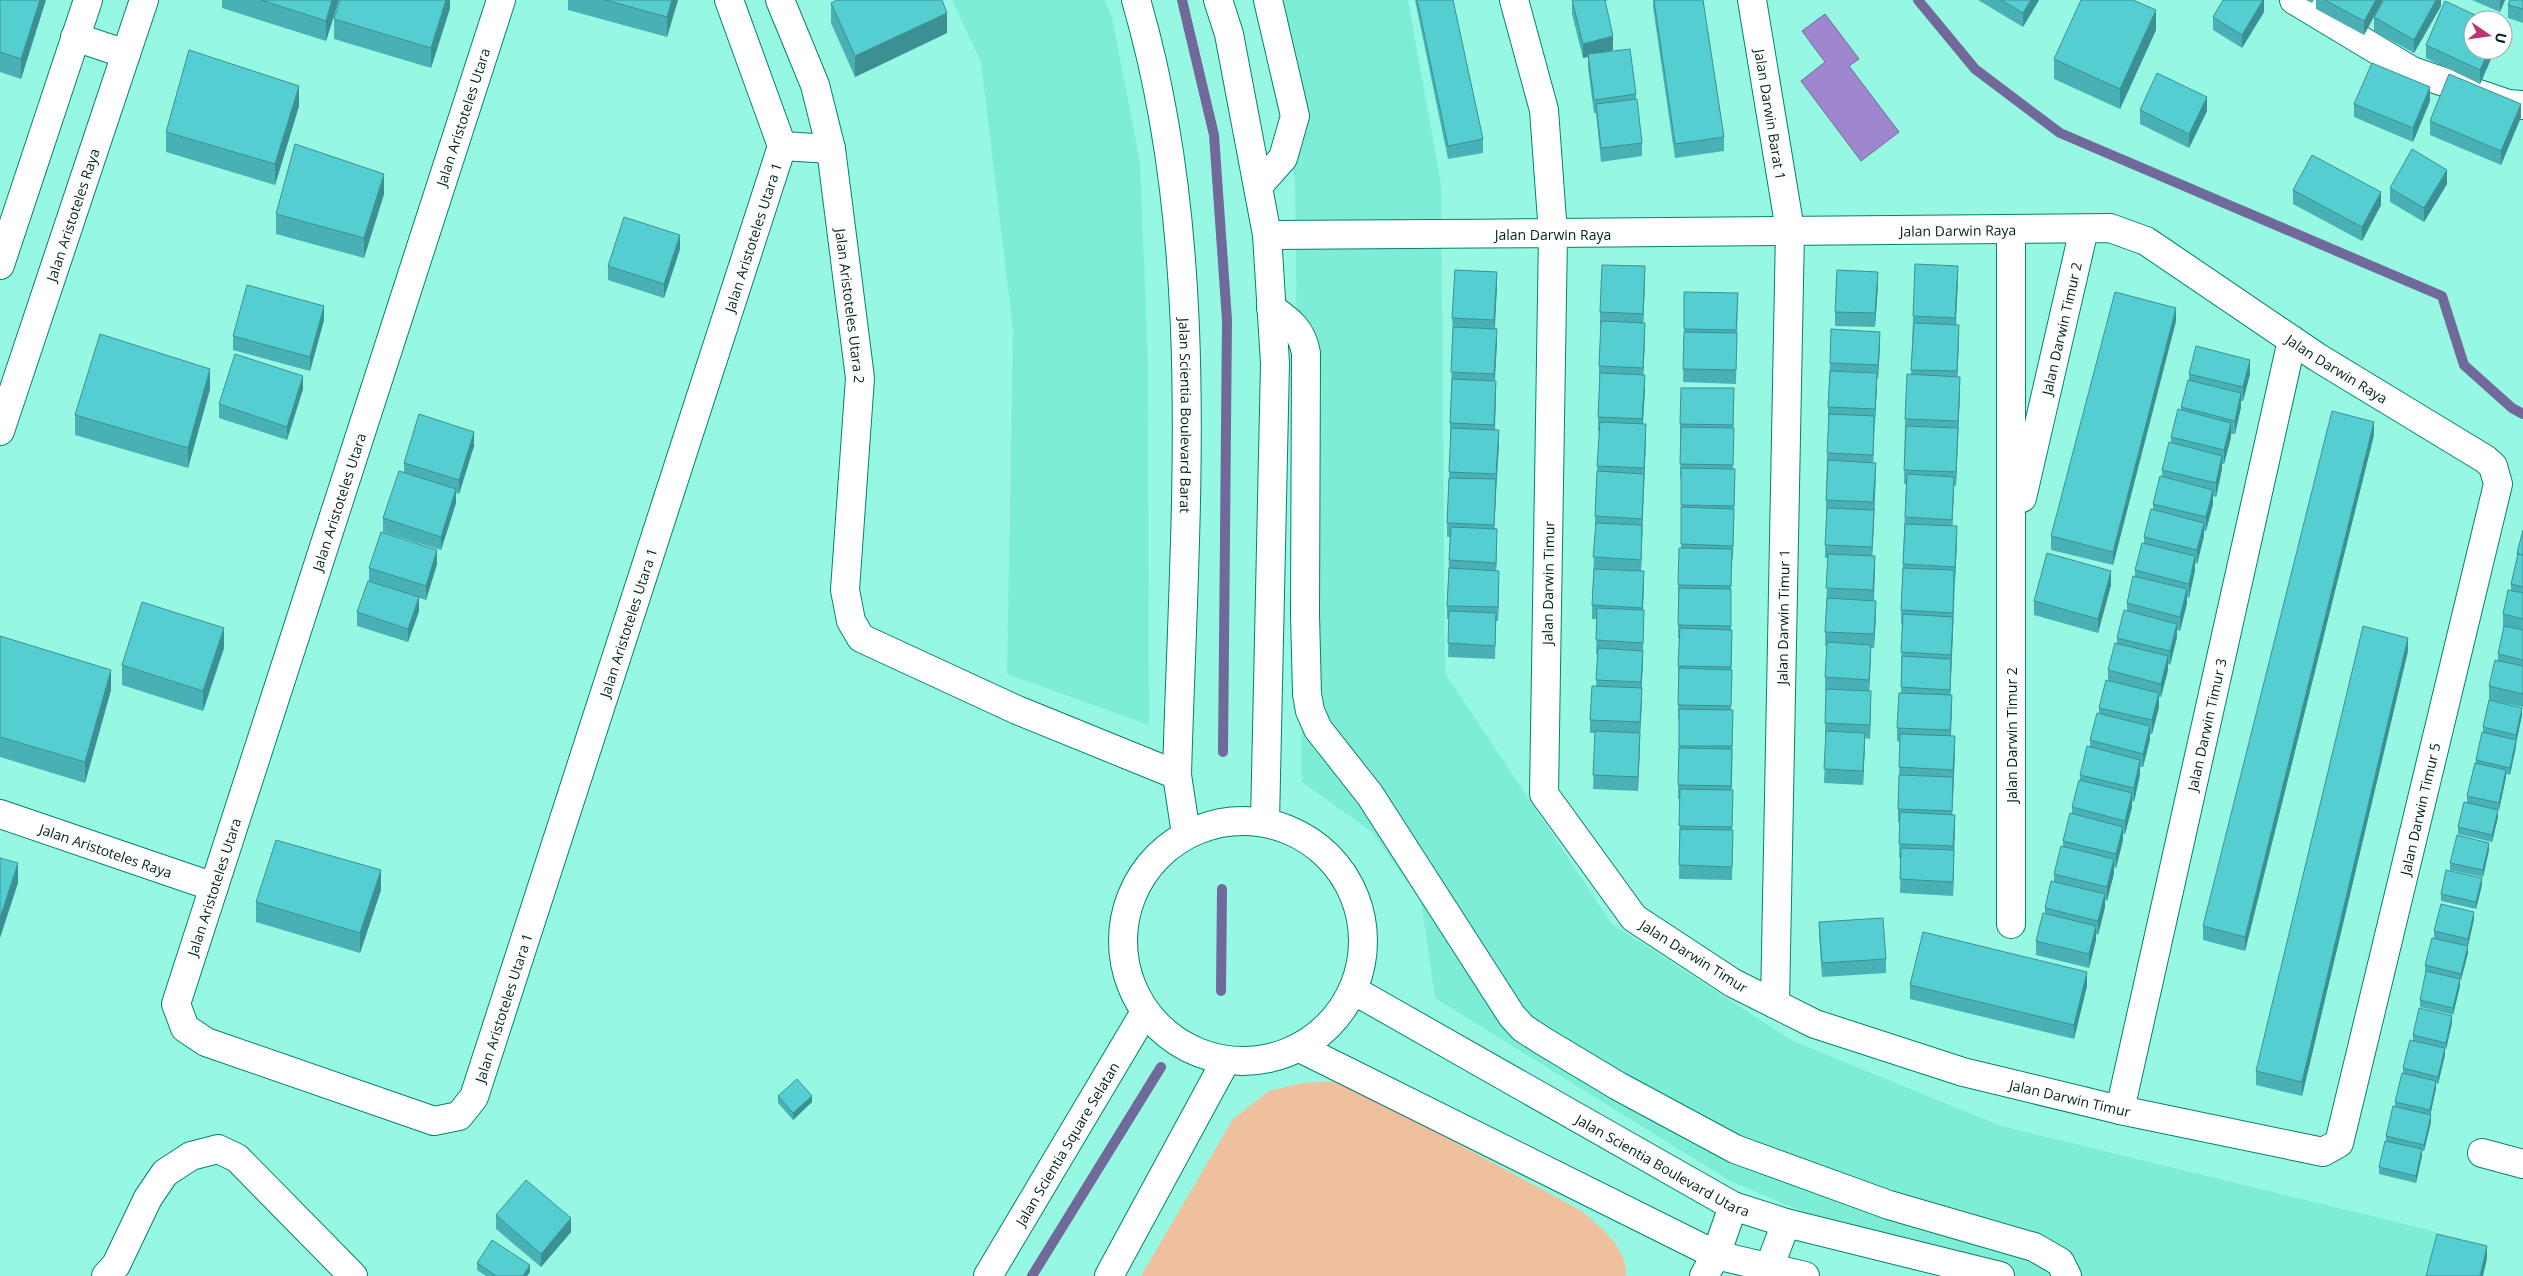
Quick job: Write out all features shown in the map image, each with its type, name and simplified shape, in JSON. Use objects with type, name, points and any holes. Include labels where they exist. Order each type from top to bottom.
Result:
[{"type":"street","points":[[0,265],[88,0]]},
{"type":"street","name":"Jalan Aristoteles Raya","points":[[0,431],[144,0]]},
{"type":"street","name":"Jalan Aristoteles Utara","points":[[176,1004],[501,0]]},
{"type":"street","points":[[729,0],[782,146],[831,149]]},
{"type":"street","name":"Jalan Aristoteles Utara 2","points":[[780,0],[815,85],[831,149],[860,378],[846,590],[851,621],[861,638],[887,652],[1017,710],[1177,775]]},
{"type":"street","name":"Jalan Scientia Boulevard Barat","points":[[1136,0],[1146,37],[1173,178],[1188,379],[1177,775],[1186,834]]},
{"type":"street","points":[[1218,0],[1229,34],[1267,234],[1275,363],[1266,822]]},
{"type":"street","points":[[1259,185],[1283,158],[1295,116],[1268,0]]},
{"type":"street","name":"Jalan Darwin Timur","points":[[1514,0],[1544,110],[1553,234],[1544,794],[1565,826],[1634,918],[1733,983],[1815,1024],[1962,1072],[2120,1110],[2323,1152]]},
{"type":"street","name":"Jalan Darwin Barat 1","points":[[1752,0],[1790,230]]},
{"type":"street","points":[[2294,0],[2412,71],[2508,104],[2523,105]]},
{"type":"street","points":[[75,37],[126,54]]},
{"type":"street","name":"Jalan Aristoteles Utara 1","points":[[176,1004],[185,1028],[206,1042],[434,1121],[459,1116],[474,1098],[782,146]]},
{"type":"street","name":"Jalan Darwin Raya","points":[[1267,234],[1553,234],[2110,228],[2146,241],[2292,340],[2485,459]]},
{"type":"street","name":"Jalan Darwin Timur 2","points":[[2011,229],[2011,924]]},
{"type":"street","name":"Jalan Darwin Timur 2","points":[[2011,545],[2084,229]]},
{"type":"street","name":"Jalan Darwin Timur 1","points":[[1775,1004],[1790,230]]},
{"type":"street","points":[[1271,308],[1290,321],[1300,332],[1306,353],[1305,632],[1307,694],[1310,711],[1322,735],[1370,795],[1512,1016],[1523,1028],[1568,1056],[1735,1149],[1888,1205],[2034,1247],[2060,1262],[2067,1276]]},
{"type":"street","name":"Jalan Darwin Timur 3","points":[[2120,1110],[2292,340]]},
{"type":"street","name":"Jalan Darwin Timur 5","points":[[2323,1152],[2334,1147],[2343,1136],[2496,494],[2498,484],[2496,475],[2493,466],[2485,459]]},
{"type":"street","name":"Jalan Aristoteles Raya","points":[[0,814],[214,887]]},
{"type":"street","points":[[1225,821],[1266,822],[1299,834],[1328,855],[1350,885],[1361,919],[1362,955],[1353,990],[1332,1023],[1300,1048],[1264,1061],[1225,1062],[1194,1053],[1166,1036],[1145,1012],[1126,976],[1122,934],[1131,894],[1154,859],[1186,834],[1225,821]]},
{"type":"street","name":"Jalan Scientia Boulevard Utara","points":[[1353,990],[1733,1206],[1786,1223],[2000,1276]]},
{"type":"street","name":"Jalan Scientia Square Selatan","points":[[988,1276],[1145,1012]]},
{"type":"street","points":[[1300,1048],[1710,1266],[1806,1276]]},
{"type":"street","points":[[1109,1276],[1225,1062]]},
{"type":"street","points":[[106,1276],[116,1265],[148,1198],[165,1173],[191,1156],[218,1149],[236,1158],[352,1276]]},
{"type":"street","points":[[2482,1153],[2523,1164]]},
{"type":"street","points":[[1710,1266],[1733,1206]]},
{"type":"street","points":[[1769,1272],[1786,1223]]},
{"type":"shaded area","points":[[952,0],[1105,0],[1112,18],[1140,162],[1148,366],[1149,725],[1007,674],[1013,330],[981,62]]},
{"type":"shaded area","points":[[1253,0],[1408,0],[1441,184],[1445,673],[1612,924],[1793,1041],[2001,1126],[2437,1232],[2428,1276],[1996,1276],[1903,1254],[1730,1181],[1435,998],[1421,901],[1372,832],[1302,782],[1295,181]]},
{"type":"shaded area","points":[[1825,14],[1859,59],[1849,66],[1899,132],[1861,161],[1801,81],[1825,62],[1802,31]]},
{"type":"shaded area","points":[[1342,1081],[1582,1211],[1618,1247],[1625,1266],[1626,1276],[1141,1276],[1233,1119],[1269,1091],[1302,1083]]},
{"type":"building","points":[[0,0],[40,0],[21,59],[0,52]]},
{"type":"building","points":[[261,0],[332,0],[326,21]]},
{"type":"building","points":[[340,0],[446,0],[431,48],[334,19]]},
{"type":"building","points":[[605,0],[672,0],[667,17]]},
{"type":"building","points":[[837,0],[942,0],[947,13],[855,56],[831,3]]},
{"type":"building","points":[[1417,0],[1453,0],[1483,139],[1448,146]]},
{"type":"building","points":[[1572,0],[1605,0],[1613,36],[1583,44]]},
{"type":"building","points":[[1654,0],[1703,0],[1724,137],[1675,144]]},
{"type":"building","points":[[2001,0],[2031,0],[2023,13]]},
{"type":"building","points":[[2081,0],[2133,0],[2156,10],[2120,89],[2054,59]]},
{"type":"building","points":[[2223,0],[2263,0],[2242,35],[2213,17]]},
{"type":"building","points":[[2325,0],[2376,0],[2364,21]]},
{"type":"building","points":[[2384,0],[2436,0],[2414,40],[2374,17]]},
{"type":"building","points":[[2510,0],[2523,0],[2523,9],[2508,5]]},
{"type":"building","points":[[2445,1],[2464,10],[2463,60],[2484,60],[2480,70],[2426,45]]},
{"type":"building","points":[[1630,49],[1636,94],[1594,100],[1588,54]]},
{"type":"building","points":[[189,50],[299,86],[275,164],[166,132]]},
{"type":"building","points":[[2372,63],[2430,87],[2413,128],[2354,104]]},
{"type":"building","points":[[2157,73],[2207,97],[2189,134],[2140,110]]},
{"type":"building","points":[[2449,74],[2521,104],[2501,151],[2430,121]]},
{"type":"building","points":[[1637,99],[1642,143],[1601,148],[1596,104]]},
{"type":"building","points":[[295,144],[384,174],[364,238],[276,214]]},
{"type":"building","points":[[2412,149],[2447,170],[2424,208],[2390,188]]},
{"type":"building","points":[[2312,155],[2381,192],[2362,227],[2293,190]]},
{"type":"building","points":[[624,217],[680,235],[664,284],[608,266]]},
{"type":"building","points":[[1915,264],[1958,266],[1955,318],[1913,316]]},
{"type":"building","points":[[1602,265],[1645,266],[1643,314],[1600,312]]},
{"type":"building","points":[[1455,270],[1497,272],[1494,320],[1452,318]]},
{"type":"building","points":[[1837,270],[1878,272],[1875,313],[1835,312]]},
{"type":"building","points":[[247,285],[324,306],[310,357],[233,336]]},
{"type":"building","points":[[1684,292],[1738,293],[1736,330],[1684,329]]},
{"type":"building","points":[[2115,292],[2176,308],[2113,552],[2051,536]]},
{"type":"building","points":[[1601,321],[1645,323],[1643,368],[1599,366]]},
{"type":"building","points":[[1914,323],[1959,325],[1957,371],[1911,370]]},
{"type":"building","points":[[1453,327],[1497,329],[1494,374],[1451,372]]},
{"type":"building","points":[[1831,329],[1880,332],[1878,365],[1830,363]]},
{"type":"building","points":[[1684,332],[1737,333],[1736,370],[1683,369]]},
{"type":"building","points":[[100,334],[210,369],[188,448],[75,415]]},
{"type":"building","points":[[2196,346],[2250,360],[2243,387],[2189,374]]},
{"type":"building","points":[[235,354],[303,376],[287,427],[219,404]]},
{"type":"building","points":[[1830,371],[1877,373],[1875,409],[1828,407]]},
{"type":"building","points":[[1600,373],[1645,375],[1642,419],[1598,417]]},
{"type":"building","points":[[1907,374],[1960,377],[1958,421],[1905,419]]},
{"type":"building","points":[[1452,379],[1496,381],[1494,425],[1450,423]]},
{"type":"building","points":[[2188,380],[2241,393],[2235,421],[2181,407]]},
{"type":"building","points":[[1681,388],[1734,388],[1733,425],[1680,424]]},
{"type":"building","points":[[2178,409],[2231,423],[2224,450],[2171,437]]},
{"type":"building","points":[[2332,411],[2374,422],[2245,937],[2203,926]]},
{"type":"building","points":[[419,414],[474,432],[459,480],[404,463]]},
{"type":"building","points":[[1829,414],[1874,416],[1873,455],[1827,453]]},
{"type":"building","points":[[1600,422],[1646,424],[1644,468],[1597,466]]},
{"type":"building","points":[[1906,426],[1958,428],[1956,472],[1904,470]]},
{"type":"building","points":[[1681,427],[1734,428],[1733,465],[1680,464]]},
{"type":"building","points":[[1451,428],[1499,430],[1496,474],[1449,472]]},
{"type":"building","points":[[2169,442],[2222,456],[2216,483],[2162,470]]},
{"type":"building","points":[[1828,460],[1876,463],[1873,502],[1826,500]]},
{"type":"building","points":[[1681,468],[1735,469],[1734,506],[1681,505]]},
{"type":"building","points":[[399,471],[456,489],[441,537],[383,518]]},
{"type":"building","points":[[1597,471],[1644,474],[1642,519],[1595,516]]},
{"type":"building","points":[[1907,474],[1954,477],[1952,520],[1905,517]]},
{"type":"building","points":[[2160,476],[2213,490],[2206,517],[2153,504]]},
{"type":"building","points":[[1449,478],[1496,479],[1494,525],[1447,523]]},
{"type":"building","points":[[1681,507],[1734,509],[1733,546],[1681,544]]},
{"type":"building","points":[[1827,508],[1874,510],[1872,547],[1825,545]]},
{"type":"building","points":[[2151,509],[2204,523],[2197,550],[2144,537]]},
{"type":"building","points":[[1596,523],[1642,525],[1641,560],[1593,557]]},
{"type":"building","points":[[1905,524],[1957,526],[1955,567],[1903,564]]},
{"type":"building","points":[[1451,527],[1497,529],[1496,563],[1449,560]]},
{"type":"building","points":[[2523,530],[2523,555],[2517,553]]},
{"type":"building","points":[[381,532],[437,550],[426,586],[369,568]]},
{"type":"building","points":[[2142,543],[2195,556],[2189,584],[2135,570]]},
{"type":"building","points":[[1679,548],[1732,549],[1731,586],[1678,585]]},
{"type":"building","points":[[2047,553],[2111,571],[2098,619],[2034,601]]},
{"type":"building","points":[[1828,554],[1875,556],[1873,590],[1826,588]]},
{"type":"building","points":[[2518,554],[2523,555],[2523,587],[2511,584]]},
{"type":"building","points":[[1449,568],[1499,571],[1498,607],[1447,606]]},
{"type":"building","points":[[1903,568],[1954,570],[1953,613],[1901,610]]},
{"type":"building","points":[[1594,569],[1644,571],[1642,608],[1592,605]]},
{"type":"building","points":[[2133,576],[2187,589],[2180,617],[2127,603]]},
{"type":"building","points":[[368,581],[419,597],[408,629],[357,612]]},
{"type":"building","points":[[1679,588],[1731,589],[1731,626],[1678,625]]},
{"type":"building","points":[[2508,590],[2523,593],[2523,619],[2503,614]]},
{"type":"building","points":[[1827,598],[1876,601],[1874,634],[1825,632]]},
{"type":"building","points":[[142,602],[224,628],[203,691],[122,665]]},
{"type":"building","points":[[1597,608],[1644,610],[1643,643],[1596,640]]},
{"type":"building","points":[[2124,610],[2177,624],[2170,651],[2117,638]]},
{"type":"building","points":[[1449,611],[1496,613],[1495,646],[1448,643]]},
{"type":"building","points":[[1903,614],[1953,617],[1951,655],[1901,652]]},
{"type":"building","points":[[2363,626],[2408,638],[2302,1082],[2256,1071]]},
{"type":"building","points":[[2504,626],[2523,630],[2523,660],[2498,654]]},
{"type":"building","points":[[1680,628],[1732,630],[1731,667],[1678,666]]},
{"type":"building","points":[[0,636],[111,670],[85,762],[0,737]]},
{"type":"building","points":[[1827,642],[1871,645],[1869,680],[1825,677]]},
{"type":"building","points":[[2115,643],[2168,656],[2161,684],[2108,670]]},
{"type":"building","points":[[1598,648],[1643,651],[1641,682],[1596,680]]},
{"type":"building","points":[[1902,656],[1951,659],[1950,690],[1901,687]]},
{"type":"building","points":[[2495,660],[2523,666],[2523,694],[2489,686]]},
{"type":"building","points":[[1679,668],[1732,670],[1731,706],[1678,705]]},
{"type":"building","points":[[2106,680],[2159,693],[2152,720],[2099,708]]},
{"type":"building","points":[[1592,686],[1642,688],[1640,722],[1590,720]]},
{"type":"building","points":[[1826,689],[1871,691],[1870,725],[1825,723]]},
{"type":"building","points":[[1899,693],[1952,695],[1950,730],[1897,728]]},
{"type":"building","points":[[2489,700],[2522,708],[2516,735],[2483,727]]},
{"type":"building","points":[[1679,709],[1733,710],[1732,746],[1679,746]]},
{"type":"building","points":[[2097,713],[2150,726],[2143,754],[2090,740]]},
{"type":"building","points":[[1595,731],[1640,733],[1638,777],[1593,775]]},
{"type":"building","points":[[1826,731],[1865,733],[1863,771],[1824,769]]},
{"type":"building","points":[[2482,732],[2516,740],[2510,768],[2476,760]]},
{"type":"building","points":[[1900,734],[1955,736],[1953,770],[1899,767]]},
{"type":"building","points":[[2087,746],[2140,760],[2134,788],[2080,775]]},
{"type":"building","points":[[1679,748],[1732,749],[1731,786],[1678,785]]},
{"type":"building","points":[[2475,763],[2506,770],[2499,803],[2467,796]]},
{"type":"building","points":[[1899,775],[1953,777],[1952,811],[1898,809]]},
{"type":"building","points":[[2079,780],[2132,793],[2125,821],[2072,807]]},
{"type":"building","points":[[1680,789],[1733,790],[1732,827],[1679,826]]},
{"type":"building","points":[[2464,802],[2498,810],[2492,835],[2458,827]]},
{"type":"building","points":[[1900,812],[1955,815],[1953,846],[1899,844]]},
{"type":"building","points":[[2070,813],[2123,827],[2116,854],[2063,841]]},
{"type":"building","points":[[1680,829],[1733,830],[1732,867],[1679,865]]},
{"type":"building","points":[[2457,835],[2489,843],[2483,870],[2450,863]]},
{"type":"building","points":[[276,840],[381,870],[360,933],[256,902]]},
{"type":"building","points":[[2061,846],[2114,859],[2107,887],[2054,874]]},
{"type":"building","points":[[1901,848],[1954,850],[1953,882],[1900,879]]},
{"type":"building","points":[[0,858],[18,863],[0,918]]},
{"type":"building","points":[[2446,870],[2482,878],[2476,902],[2441,894]]},
{"type":"building","points":[[2051,881],[2105,894],[2098,921],[2045,908]]},
{"type":"building","points":[[2441,904],[2474,912],[2468,939],[2434,931]]},
{"type":"building","points":[[2043,913],[2096,926],[2089,954],[2036,941]]},
{"type":"building","points":[[1883,918],[1886,959],[1822,963],[1819,922]]},
{"type":"building","points":[[1923,932],[2087,972],[2074,1025],[1910,985]]},
{"type":"building","points":[[2432,938],[2468,946],[2461,974],[2425,965]]},
{"type":"building","points":[[2426,971],[2460,979],[2453,1008],[2420,1000]]},
{"type":"building","points":[[2419,1008],[2452,1016],[2446,1043],[2413,1035]]},
{"type":"building","points":[[2410,1040],[2445,1048],[2438,1077],[2403,1068]]},
{"type":"building","points":[[2402,1073],[2436,1081],[2430,1110],[2395,1102]]},
{"type":"building","points":[[797,1079],[812,1096],[793,1113],[778,1096]]},
{"type":"building","points":[[2393,1106],[2431,1115],[2424,1145],[2386,1136]]},
{"type":"building","points":[[2385,1141],[2422,1149],[2416,1176],[2379,1167]]},
{"type":"building","points":[[526,1180],[571,1218],[541,1254],[496,1215]]},
{"type":"building","points":[[2437,1234],[2487,1246],[2480,1276],[2426,1276]]},
{"type":"building","points":[[492,1240],[530,1265],[523,1276],[496,1276],[477,1263]]},
{"type":"waterway","points":[[1182,0],[1214,135],[1227,320],[1223,752]]},
{"type":"waterway","points":[[1918,0],[1975,69],[2060,133],[2442,296],[2464,365],[2512,408],[2523,414]]},
{"type":"waterway","points":[[1221,991],[1222,889]]},
{"type":"waterway","points":[[1032,1276],[1161,1067]]}]
